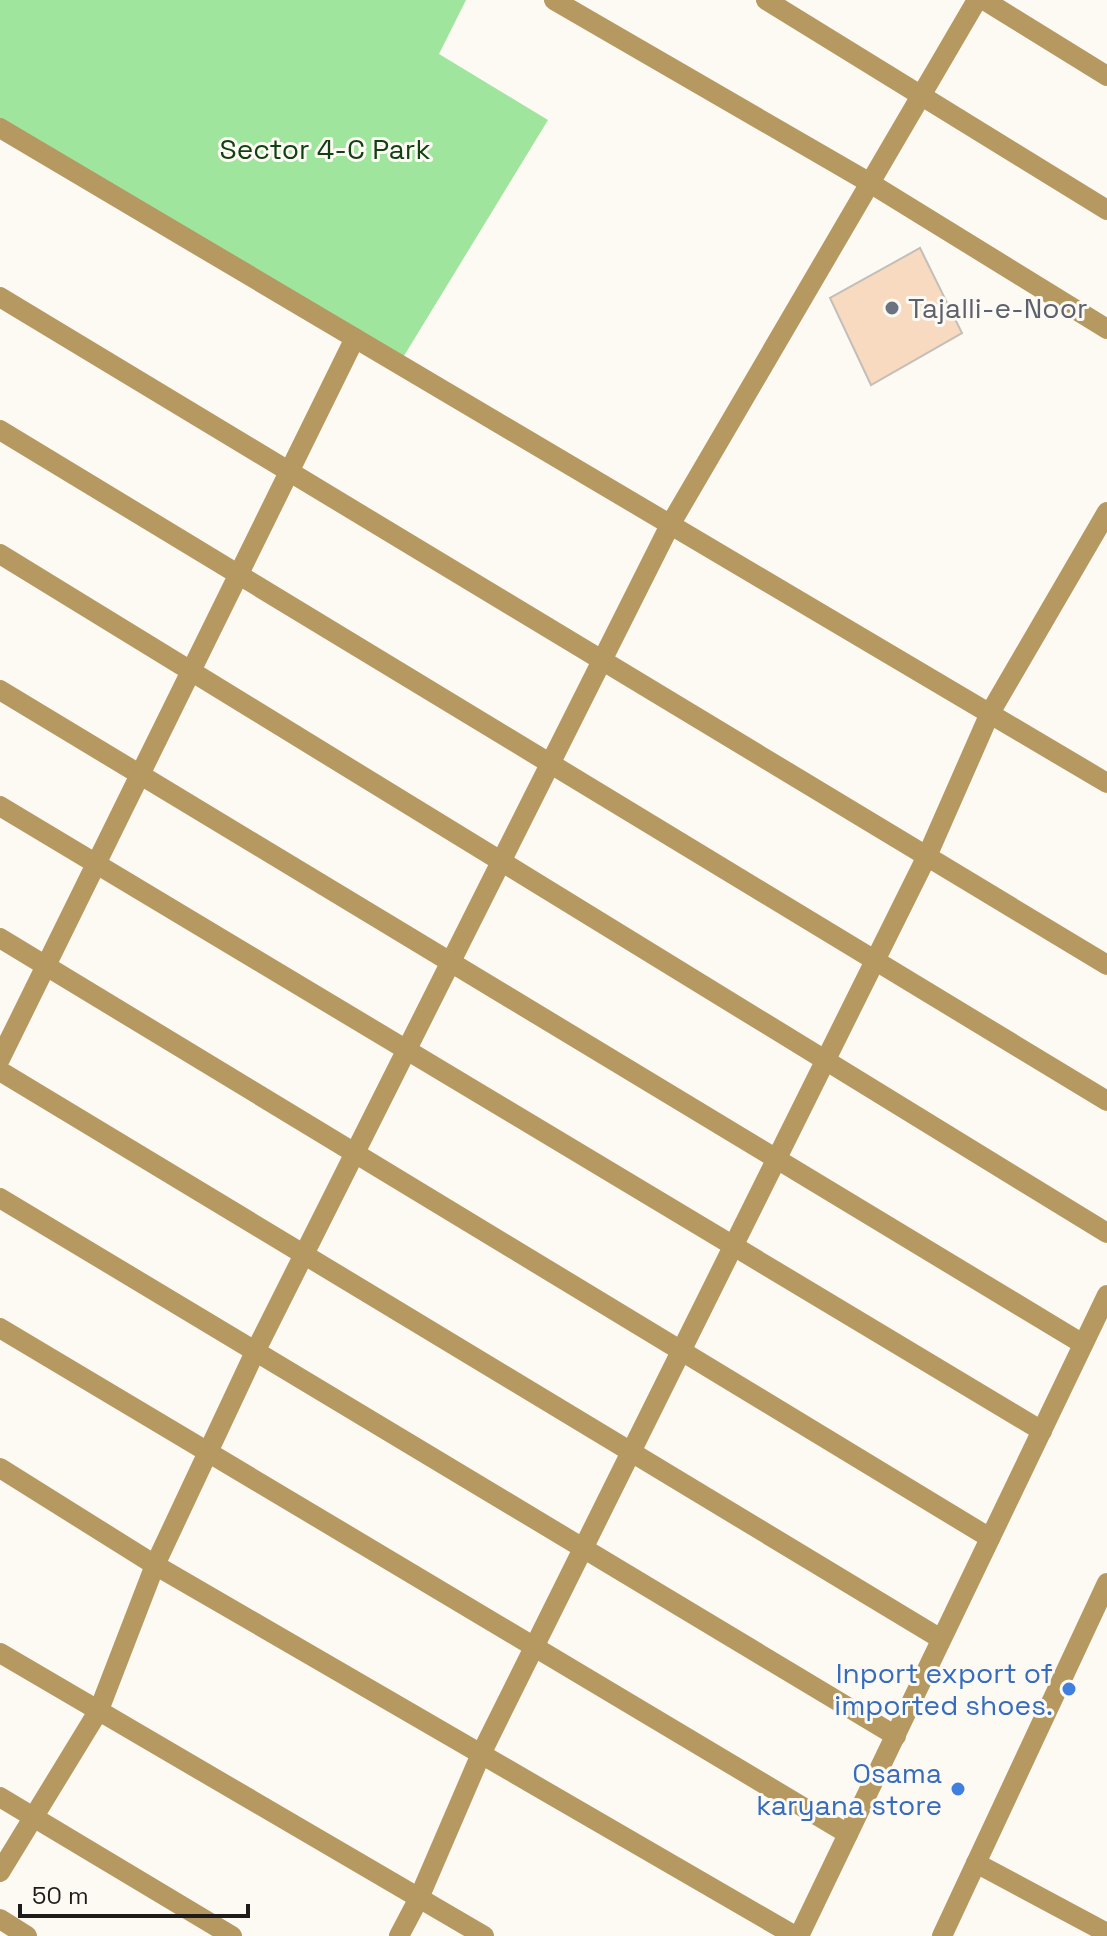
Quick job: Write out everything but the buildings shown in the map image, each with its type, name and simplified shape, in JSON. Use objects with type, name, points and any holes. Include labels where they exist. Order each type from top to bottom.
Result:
[{"type":"street","points":[[554,0],[870,183],[1107,329]]},
{"type":"street","points":[[766,0],[1107,210]]},
{"type":"street","points":[[0,1872],[99,1710],[155,1565],[255,1352],[670,525],[977,0]]},
{"type":"street","points":[[984,0],[1107,76]]},
{"type":"street","points":[[0,128],[1107,783]]},
{"type":"street","points":[[0,297],[928,854],[1107,965]]},
{"type":"street","points":[[0,1059],[355,338]]},
{"type":"street","points":[[0,430],[1107,1101]]},
{"type":"street","points":[[399,1936],[419,1898],[481,1754],[928,854],[990,713],[1107,512]]},
{"type":"street","points":[[0,554],[1107,1233]]},
{"type":"street","points":[[0,690],[1083,1344]]},
{"type":"street","points":[[0,806],[1042,1431]]},
{"type":"street","points":[[0,938],[990,1538]]},
{"type":"street","points":[[0,1071],[941,1639]]},
{"type":"street","points":[[0,1198],[896,1736]]},
{"type":"street","points":[[0,1468],[155,1565],[797,1936],[1107,1295]]},
{"type":"street","points":[[0,1328],[848,1834]]},
{"type":"street","points":[[942,1936],[1107,1583]]},
{"type":"street","points":[[0,1653],[484,1936]]},
{"type":"street","points":[[0,1797],[232,1936]]},
{"type":"street","points":[[976,1863],[1106,1933]]},
{"type":"street","points":[[0,1919],[27,1936]]},
{"type":"green space","name":"Sector 4-C Park","points":[[0,0],[466,0],[439,54],[548,120],[399,364],[0,128]]},
{"type":"place","name":"Tajalli-e-Noor","points":[[892,308]]},
{"type":"place","name":"Inport export of imported shoes.","points":[[1069,1689]]},
{"type":"place","name":"Osama karyana store","points":[[958,1789]]}]
